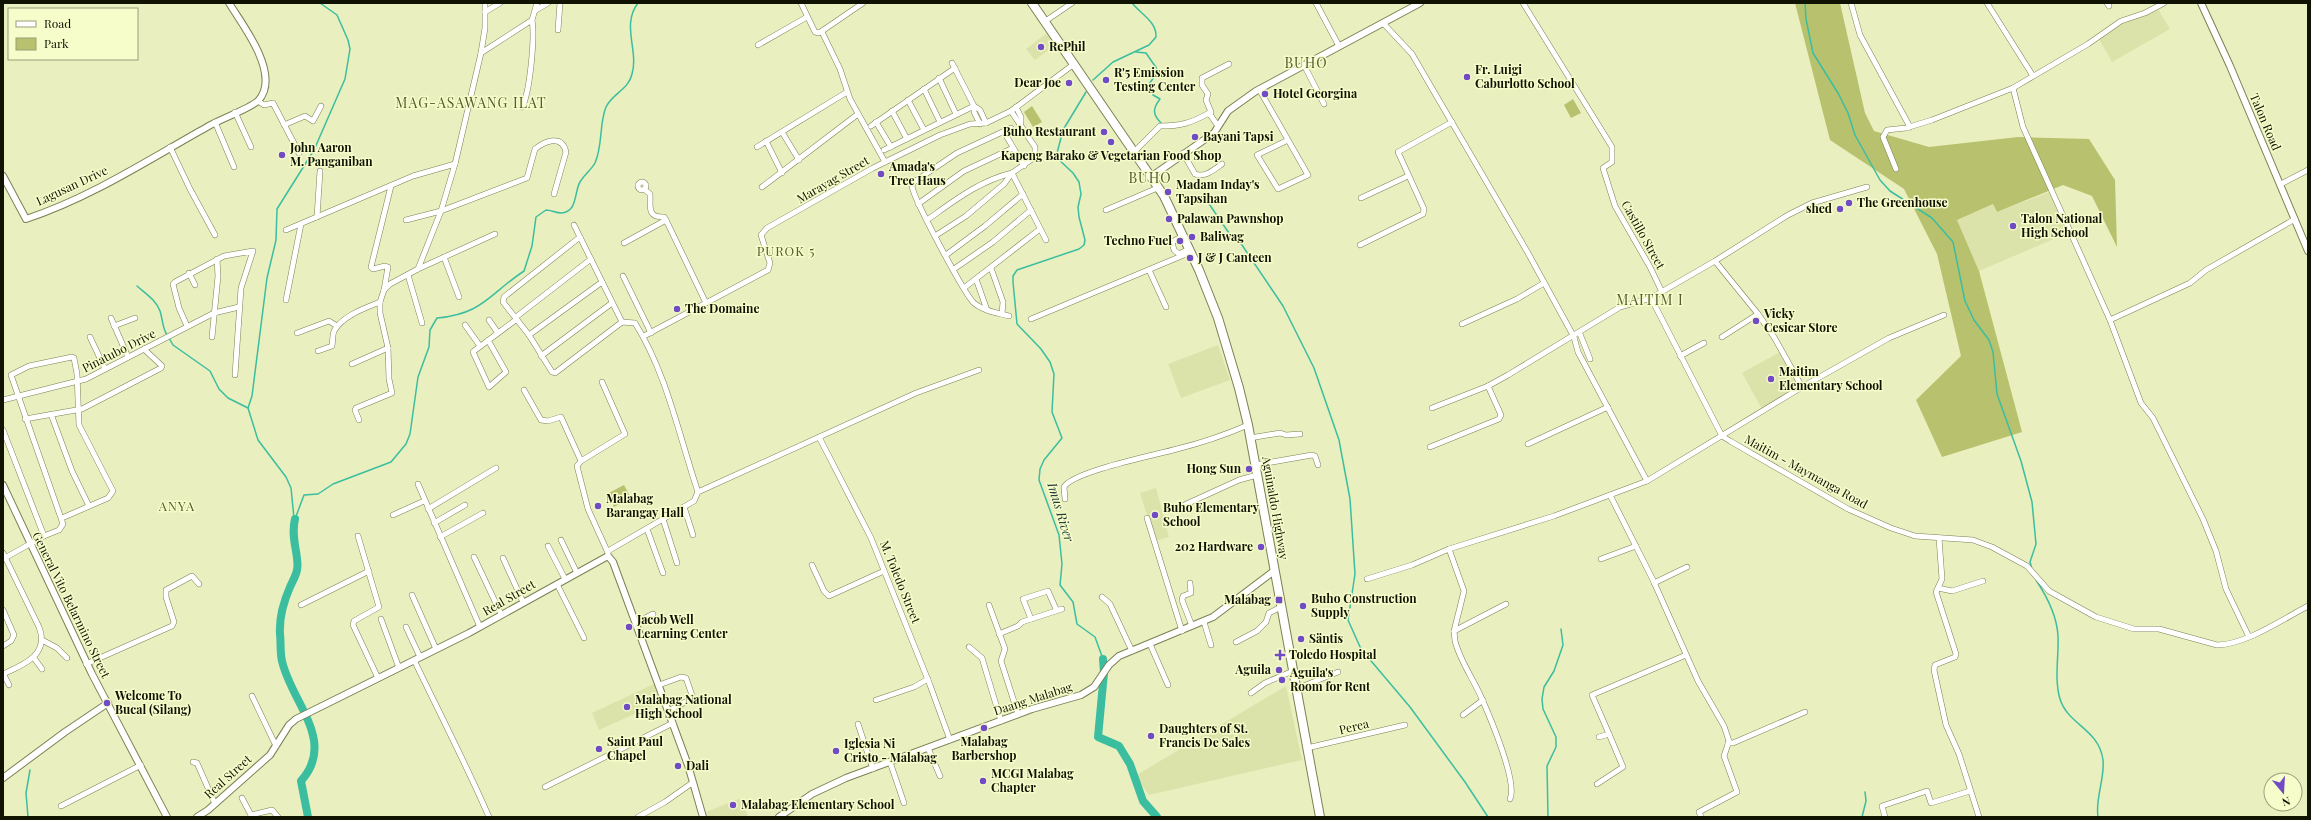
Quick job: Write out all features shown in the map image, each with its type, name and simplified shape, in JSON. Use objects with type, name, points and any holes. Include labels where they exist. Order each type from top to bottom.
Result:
[{"type":"main road","name":"Aguinaldo Highway","points":[[1035,4],[1044,22],[1115,125],[1172,214]]},
{"type":"main road","name":"Aguinaldo Highway","points":[[1115,125],[1152,176],[1183,236],[1218,318],[1239,388],[1248,425],[1320,817]]},
{"type":"street","points":[[215,235],[190,189],[170,147],[215,122],[258,101],[264,92],[266,81],[265,70],[250,37],[229,3]]},
{"type":"street","points":[[418,269],[441,211],[454,164],[481,53],[485,3]]},
{"type":"street","points":[[485,12],[500,3]]},
{"type":"street","points":[[522,107],[526,96],[530,66],[532,20],[537,3]]},
{"type":"street","points":[[536,10],[548,3]]},
{"type":"street","points":[[558,30],[560,3]]},
{"type":"street","points":[[801,3],[815,32],[822,32],[863,3]]},
{"type":"street","points":[[1044,22],[1072,3]]},
{"type":"street","points":[[1316,3],[1340,46]]},
{"type":"street","points":[[1152,176],[1183,153],[1205,140],[1218,126],[1228,111],[1259,89],[1420,3]]},
{"type":"street","name":"Castillo Street","points":[[1522,3],[1612,147],[1612,162],[1603,168],[1615,206],[1650,267],[1662,292]]},
{"type":"street","points":[[1851,3],[1860,35],[1910,127]]},
{"type":"street","points":[[1987,3],[2033,76]]},
{"type":"street","points":[[1896,169],[1887,152],[1883,137],[1884,132],[1910,127],[2012,88],[2088,44],[2121,21],[2145,13],[2164,3]]},
{"type":"street","name":"Talon Road","points":[[2201,3],[2308,251]]},
{"type":"street","points":[[758,45],[807,17]]},
{"type":"street","points":[[481,53],[532,20]]},
{"type":"street","points":[[1383,23],[1412,54],[1452,122],[1574,337],[1578,352],[1647,481]]},
{"type":"street","points":[[822,32],[840,69],[847,92],[886,162]]},
{"type":"street","name":"Marayag Street","points":[[644,336],[768,270],[770,263],[762,240],[761,235],[763,231],[886,162],[955,129],[983,124],[1010,111],[1074,64]]},
{"type":"street","points":[[1218,126],[1210,115],[1211,112],[1206,100],[1208,94],[1202,85],[1202,78],[1229,64]]},
{"type":"street","points":[[1304,64],[1324,104]]},
{"type":"street","points":[[872,126],[939,78],[953,65],[974,106],[980,110],[983,124]]},
{"type":"street","points":[[939,78],[956,114]]},
{"type":"street","points":[[2012,88],[2023,127],[2110,320],[2141,403],[2153,418],[2203,519],[2216,551],[2226,589],[2249,637]]},
{"type":"street","points":[[924,89],[940,122]]},
{"type":"street","points":[[1259,89],[1308,175],[1278,189],[1257,155],[1288,140]]},
{"type":"street","points":[[757,147],[847,92]]},
{"type":"street","points":[[908,100],[924,130]]},
{"type":"street","points":[[258,101],[264,105],[272,103],[299,153]]},
{"type":"street","points":[[284,125],[305,116],[313,121],[321,106]]},
{"type":"street","points":[[884,150],[974,106]]},
{"type":"street","points":[[1016,107],[1021,116],[1021,123]]},
{"type":"street","points":[[892,111],[907,139]]},
{"type":"street","points":[[935,236],[966,216],[1004,184],[1012,174],[1035,157],[1036,150],[1021,123],[1015,119],[1010,111]]},
{"type":"street","points":[[235,112],[251,147]]},
{"type":"street","points":[[1135,151],[1160,126],[1171,127],[1191,123],[1209,113],[1210,115]]},
{"type":"street","points":[[762,187],[858,114]]},
{"type":"street","points":[[215,122],[234,167]]},
{"type":"street","points":[[876,122],[891,147]]},
{"type":"street","points":[[1360,245],[1423,214],[1424,209],[1398,152],[1452,122]]},
{"type":"street","points":[[1009,316],[987,310],[972,302],[935,236],[912,190],[914,182],[957,153],[1011,128]]},
{"type":"street","points":[[782,132],[799,160]]},
{"type":"street","points":[[1004,132],[1024,166]]},
{"type":"street","points":[[406,220],[441,211],[527,178],[535,149],[550,140],[557,140],[562,144],[566,152],[554,194]]},
{"type":"street","points":[[766,141],[782,173]]},
{"type":"street","name":"Lagusan Drive","points":[[3,176],[26,219],[100,187],[170,147]]},
{"type":"street","points":[[918,204],[964,172],[1013,148]]},
{"type":"street","points":[[1183,153],[1195,174],[1198,175],[1208,174],[1222,164]]},
{"type":"street","points":[[286,230],[413,176],[454,164]]},
{"type":"street","points":[[2280,184],[2308,170]]},
{"type":"street","points":[[317,217],[320,171]]},
{"type":"street","points":[[1012,174],[1046,240]]},
{"type":"street","points":[[927,220],[972,188],[999,176],[1012,174]]},
{"type":"street","points":[[1361,198],[1408,176]]},
{"type":"street","points":[[359,420],[355,410],[356,408],[392,393],[389,379],[388,348],[382,324],[380,302],[384,290],[388,267],[385,266],[373,269],[371,267],[391,186]]},
{"type":"street","points":[[1432,408],[1488,386],[1580,334],[1620,307],[1651,298],[1715,261],[1788,215],[1812,203],[1867,187]]},
{"type":"street","points":[[644,189],[650,194],[649,207],[651,213],[654,216],[664,217],[666,220],[706,303]]},
{"type":"street","points":[[1106,210],[1155,189]]},
{"type":"street","points":[[946,255],[985,226],[1023,194]]},
{"type":"street","points":[[954,269],[993,242],[1031,210]]},
{"type":"street","points":[[2110,320],[2190,283],[2219,262],[2295,219]]},
{"type":"street","points":[[624,243],[666,220]]},
{"type":"street","points":[[286,300],[301,224]]},
{"type":"street","points":[[574,225],[622,322]]},
{"type":"street","points":[[964,288],[1040,229]]},
{"type":"street","points":[[384,290],[390,284],[418,269],[495,234]]},
{"type":"street","points":[[1183,236],[1172,242],[1174,250],[1179,254],[1190,251]]},
{"type":"street","points":[[580,237],[504,297],[503,302],[517,318],[552,372],[557,373],[622,322],[636,323],[644,336],[666,390],[698,492],[698,498],[608,554]]},
{"type":"street","points":[[187,326],[179,308],[173,284],[189,273],[217,259],[253,251],[252,259],[243,281],[239,307],[235,375]]},
{"type":"street","points":[[1031,320],[1150,270],[1190,251]]},
{"type":"street","points":[[444,257],[459,297]]},
{"type":"street","points":[[212,337],[218,276],[217,259]]},
{"type":"street","points":[[488,340],[506,372],[489,387],[474,355],[474,351],[591,259]]},
{"type":"street","points":[[1715,261],[1758,314],[1774,338],[1802,387]]},
{"type":"street","points":[[991,268],[1003,302],[1002,314]]},
{"type":"street","points":[[1150,270],[1166,307]]},
{"type":"street","points":[[189,273],[195,285]]},
{"type":"street","points":[[408,275],[422,322]]},
{"type":"street","points":[[623,276],[651,333]]},
{"type":"street","points":[[976,279],[987,310]]},
{"type":"street","points":[[529,336],[602,282]]},
{"type":"street","points":[[1462,324],[1517,299],[1544,283]]},
{"type":"street","points":[[1651,298],[1722,436]]},
{"type":"street","points":[[318,351],[332,346],[333,333],[337,326],[358,312],[380,302]]},
{"type":"street","points":[[541,356],[612,303]]},
{"type":"street","name":"Pinatubo Drive","points":[[3,400],[77,383],[160,342],[175,332],[214,313],[239,307]]},
{"type":"street","points":[[1722,337],[1758,314]]},
{"type":"street","points":[[1367,579],[1412,564],[1449,549],[1554,516],[1647,481],[1802,387],[1889,338],[1944,315]]},
{"type":"street","points":[[111,318],[128,357]]},
{"type":"street","points":[[114,326],[135,318]]},
{"type":"street","points":[[489,320],[498,333]]},
{"type":"street","points":[[297,333],[329,322],[337,326]]},
{"type":"street","points":[[465,325],[480,346]]},
{"type":"street","points":[[1580,334],[1590,359]]},
{"type":"street","points":[[90,337],[105,369]]},
{"type":"street","points":[[1680,356],[1704,343]]},
{"type":"street","points":[[352,364],[388,348]]},
{"type":"street","points":[[25,419],[88,407],[161,368],[162,366],[159,362],[144,349]]},
{"type":"street","points":[[9,686],[3,674],[34,658],[42,640],[39,627],[4,557],[62,527],[62,518],[16,396],[11,375],[29,366],[74,358],[77,383],[78,425],[113,491],[111,496],[62,518]]},
{"type":"street","points":[[698,492],[916,393],[979,370]]},
{"type":"street","points":[[602,382],[625,434],[581,461],[577,466],[585,499],[608,554],[613,562],[636,623],[688,765],[703,817]]},
{"type":"street","points":[[1430,447],[1499,419],[1501,415],[1500,410],[1488,386]]},
{"type":"street","points":[[524,390],[541,420],[561,417],[581,461]]},
{"type":"street","points":[[1528,444],[1608,407]]},
{"type":"street","points":[[51,414],[72,471],[89,506]]},
{"type":"street","points":[[1065,499],[1064,487],[1071,480],[1111,466],[1196,444],[1248,425]]},
{"type":"street","points":[[3,430],[44,536]]},
{"type":"street","points":[[1250,438],[1280,433],[1286,435],[1300,434]]},
{"type":"street","name":"Maitim - Maymanga Road","points":[[1722,436],[1848,509],[1891,528],[1914,536],[1973,540],[1992,547],[2030,568],[2049,591],[2077,608],[2125,627],[2159,629],[2217,645],[2226,645],[2249,637],[2308,606]]},
{"type":"street","name":"M. Toledo Street","points":[[819,438],[862,517],[928,679],[950,740]]},
{"type":"street","points":[[1255,465],[1312,454],[1315,456],[1318,464]]},
{"type":"street","points":[[428,509],[496,468]]},
{"type":"street","points":[[1182,506],[1239,480],[1257,475]]},
{"type":"street","points":[[418,484],[424,501],[480,627]]},
{"type":"street","name":"General Vito Belarmino Street","points":[[3,485],[86,664],[141,765],[167,817]]},
{"type":"street","points":[[1610,495],[1654,583],[1686,656],[1729,738],[1724,756],[1737,792],[1699,812],[1701,817]]},
{"type":"street","points":[[393,515],[424,501]]},
{"type":"street","points":[[434,523],[465,505]]},
{"type":"street","points":[[684,507],[694,535]]},
{"type":"street","points":[[440,537],[483,513]]},
{"type":"street","points":[[1147,518],[1182,631]]},
{"type":"street","points":[[663,519],[677,564]]},
{"type":"street","points":[[647,529],[663,573]]},
{"type":"street","points":[[358,536],[379,607],[352,623],[378,678]]},
{"type":"street","points":[[1939,538],[1942,579],[1937,595],[1956,654],[1955,657],[1935,665],[1934,670],[1946,725],[1954,738],[1979,817]]},
{"type":"street","points":[[561,540],[577,573]]},
{"type":"street","points":[[548,546],[565,579]]},
{"type":"street","points":[[1601,559],[1636,546]]},
{"type":"street","points":[[1449,549],[1464,591],[1454,631],[1458,650],[1483,700],[1506,761],[1512,793],[1510,799]]},
{"type":"street","name":"Real Street","points":[[197,817],[215,804],[270,755],[289,725],[296,719],[480,627],[608,554]]},
{"type":"street","points":[[474,557],[501,614]]},
{"type":"street","points":[[503,558],[522,602]]},
{"type":"street","points":[[812,564],[824,591],[829,596],[884,571]]},
{"type":"street","points":[[1654,583],[1687,567]]},
{"type":"street","points":[[301,605],[369,571]]},
{"type":"street","name":"Daang Malabag","points":[[779,817],[817,791],[1001,720],[1077,697],[1094,687],[1118,656],[1204,622],[1222,612],[1274,571]]},
{"type":"street","points":[[86,664],[172,626],[174,622],[166,597],[166,590],[192,576],[198,584]]},
{"type":"street","points":[[1938,588],[1952,591],[1982,581]]},
{"type":"street","points":[[1190,583],[1191,592],[1183,596],[1182,600],[1192,626]]},
{"type":"street","points":[[557,584],[584,638]]},
{"type":"street","points":[[999,634],[1031,619],[1059,609],[1048,591],[1042,591],[1023,599],[1031,619]]},
{"type":"street","points":[[412,595],[436,649]]},
{"type":"street","points":[[1102,597],[1110,604],[1132,651]]},
{"type":"street","points":[[1454,631],[1506,604]]},
{"type":"street","points":[[989,605],[1004,649],[1001,661],[1018,714]]},
{"type":"street","points":[[1236,642],[1254,634],[1266,622],[1269,613],[1281,607]]},
{"type":"street","points":[[3,610],[14,635],[11,642],[3,646]]},
{"type":"street","points":[[636,623],[653,614]]},
{"type":"street","points":[[381,619],[399,668]]},
{"type":"street","points":[[1204,622],[1211,645]]},
{"type":"street","points":[[406,627],[417,658],[450,736],[470,772],[489,817]]},
{"type":"street","points":[[42,640],[57,648],[67,658]]},
{"type":"street","points":[[1150,644],[1168,685]]},
{"type":"street","points":[[969,648],[982,658],[1001,720]]},
{"type":"street","points":[[1597,784],[1623,767],[1592,695],[1686,656]]},
{"type":"street","points":[[34,658],[42,669]]},
{"type":"street","points":[[1251,693],[1273,678],[1293,671]]},
{"type":"street","points":[[1296,689],[1338,672]]},
{"type":"street","points":[[659,685],[681,677],[686,678],[693,698],[668,711]]},
{"type":"street","points":[[876,700],[914,687],[928,679]]},
{"type":"street","points":[[252,696],[276,746]]},
{"type":"street","points":[[1463,716],[1483,700]]},
{"type":"street","points":[[3,778],[65,732],[108,703]]},
{"type":"street","points":[[1728,743],[1733,743],[1804,712]]},
{"type":"street","points":[[545,787],[673,723]]},
{"type":"street","points":[[858,724],[873,769]]},
{"type":"street","name":"Perea","points":[[1307,748],[1405,725]]},
{"type":"street","points":[[1599,738],[1609,734]]},
{"type":"street","points":[[928,748],[940,776]]},
{"type":"street","points":[[193,762],[196,763],[215,804]]},
{"type":"street","points":[[890,762],[904,803]]},
{"type":"street","points":[[61,806],[141,765]]},
{"type":"street","points":[[638,817],[665,802],[692,783]]},
{"type":"street","points":[[1885,817],[1882,806],[1927,791],[1931,803],[1970,791]]},
{"type":"street","points":[[242,798],[251,816],[272,810],[278,817]]},
{"type":"shaded area","points":[[2158,9],[2170,29],[2112,62],[2099,39],[2123,23]]},
{"type":"shaded area","name":"RePhil","points":[[1047,33],[1056,45],[1035,60],[1026,49]]},
{"type":"shaded area","name":"Talon National High School","points":[[2052,191],[2070,232],[1979,271],[1957,220],[1993,204],[1997,212]]},
{"type":"shaded area","points":[[1218,345],[1230,380],[1181,398],[1168,364]]},
{"type":"shaded area","name":"Maitim Elementary School","points":[[1780,352],[1800,386],[1762,409],[1742,373]]},
{"type":"shaded area","name":"Buho Elementary School","points":[[1156,488],[1169,537],[1155,541],[1140,493]]},
{"type":"shaded area","name":"Malabag National High School","points":[[656,683],[663,701],[599,730],[592,713]]},
{"type":"shaded area","points":[[1286,686],[1302,760],[1149,795],[1135,776]]},
{"type":"shaded area","name":"Malabag Elementary School","points":[[741,798],[748,817],[708,817],[706,812]]},
{"type":"green space","points":[[1795,3],[1840,3],[1865,113],[1874,131],[1929,147],[2018,137],[2089,139],[2115,180],[2117,247],[2092,196],[2063,185],[1997,212],[1993,204],[1957,220],[1979,271],[2022,432],[1942,457],[1916,400],[1961,356],[1937,254],[1904,189],[1830,140]]},
{"type":"green space","points":[[1573,99],[1581,113],[1571,118],[1564,105]]},
{"type":"green space","points":[[1032,106],[1042,122],[1033,127],[1024,112]]},
{"type":"green space","points":[[624,485],[631,498],[614,507],[607,494]]},
{"type":"waterway","points":[[294,518],[291,488],[286,477],[258,440],[248,408],[252,396],[267,278],[276,240],[277,209],[314,150],[345,79],[350,49],[348,40],[337,15],[320,3]]},
{"type":"waterway","points":[[295,519],[304,495],[318,494],[333,484],[391,462],[406,444],[410,434],[418,377],[429,347],[430,330],[437,318],[453,316],[476,307],[485,302],[512,279],[524,271],[532,246],[536,217],[546,210],[559,213],[566,212],[573,205],[580,182],[595,163],[600,142],[602,120],[606,107],[612,98],[628,84],[632,74],[634,56],[630,29],[633,11],[638,3]]},
{"type":"waterway","name":"Imus River","points":[[1093,80],[1113,62],[1149,45],[1156,37],[1154,27],[1148,18],[1132,3]]},
{"type":"waterway","points":[[1805,3],[1806,19],[1813,53],[1838,93],[1848,113],[1855,135],[1880,180],[1890,191],[1932,218],[1953,242],[1965,301],[1974,320],[1989,340],[1993,352],[1997,394],[2021,461],[2032,502],[2036,544],[2030,562],[2032,569]]},
{"type":"waterway","points":[[1136,52],[1146,53],[1157,69],[1157,73],[1149,84],[1153,95],[1160,99],[1154,111],[1156,117],[1161,123]]},
{"type":"waterway","name":"Imus River","points":[[1086,92],[1063,130],[1056,157],[1073,173],[1079,182],[1081,194],[1078,207],[1085,240],[1084,245],[1079,249],[1017,270],[1013,276],[1013,282],[1017,324],[1041,349],[1050,362],[1054,374],[1052,412],[1062,438],[1044,460],[1040,469],[1039,480],[1059,535],[1062,564],[1060,585],[1073,602],[1077,624],[1095,637],[1103,659]]},
{"type":"waterway","points":[[1203,195],[1233,239],[1242,245],[1283,306],[1314,368],[1339,440],[1350,499],[1355,574],[1348,620],[1361,649],[1410,707],[1465,782],[1488,817]]},
{"type":"waterway","points":[[137,286],[150,297],[158,307],[167,335]]},
{"type":"waterway","points":[[169,338],[173,345],[210,371],[219,389],[228,398],[248,408]]},
{"type":"waterway","points":[[295,519],[294,540],[298,565],[282,610],[280,628],[281,651],[282,661],[287,676],[308,721],[313,736],[314,751],[311,766],[301,781],[308,817]]},
{"type":"waterway","points":[[2036,580],[2044,592],[2056,621],[2058,636],[2057,684],[2060,699],[2064,708],[2096,741],[2103,760],[2103,774],[2097,810],[2098,817]]},
{"type":"waterway","points":[[1548,817],[1547,766],[1556,747],[1556,737],[1543,709],[1542,699],[1544,687],[1554,671],[1563,645],[1561,629]]},
{"type":"waterway","name":"Imus River","points":[[1103,659],[1104,673],[1098,737],[1119,746],[1130,764],[1143,801],[1157,817]]},
{"type":"waterway","points":[[28,817],[26,793],[30,770]]},
{"type":"waterway","points":[[1862,817],[1866,801],[1865,792]]},
{"type":"place","name":"RePhil","points":[[1041,47]]},
{"type":"place","name":"Fr. Luigi Caburlotto School","points":[[1467,77]]},
{"type":"place","name":"R'5 Emission Testing Center","points":[[1106,80]]},
{"type":"place","name":"Dear Joe","points":[[1069,83]]},
{"type":"place","name":"Hotel Georgina","points":[[1265,94]]},
{"type":"place","name":"Buho Restaurant","points":[[1104,132]]},
{"type":"place","name":"Bayani Tapsi","points":[[1195,137]]},
{"type":"place","name":"Kapeng Barako & Vegetarian Food Shop","points":[[1111,142]]},
{"type":"place","name":"John Aaron M. Panganiban","points":[[282,155]]},
{"type":"place","name":"Amada's Tree Haus","points":[[881,174]]},
{"type":"place","name":"Madam Inday's Tapsihan","points":[[1168,192]]},
{"type":"place","name":"The Greenhouse","points":[[1849,203]]},
{"type":"place","name":"shed","points":[[1840,209]]},
{"type":"place","name":"Palawan Pawnshop","points":[[1169,219]]},
{"type":"place","name":"Talon National High School","points":[[2013,226]]},
{"type":"place","name":"Baliwag","points":[[1192,237]]},
{"type":"place","name":"Techno Fuel","points":[[1180,241]]},
{"type":"place","name":"J & J Canteen","points":[[1190,258]]},
{"type":"place","name":"The Domaine","points":[[677,309]]},
{"type":"place","name":"Vicky Cesicar Store","points":[[1756,321]]},
{"type":"place","name":"Maitim Elementary School","points":[[1771,379]]},
{"type":"place","name":"Hong Sun","points":[[1249,469]]},
{"type":"place","name":"Malabag Barangay Hall","points":[[598,506]]},
{"type":"place","name":"Buho Elementary School","points":[[1155,515]]},
{"type":"place","name":"202 Hardware","points":[[1261,547]]},
{"type":"place","name":"Malabag","points":[[1279,600]]},
{"type":"place","name":"Buho Construction Supply","points":[[1303,606]]},
{"type":"place","name":"Jacob Well Learning Center","points":[[629,627]]},
{"type":"place","name":"Säntis","points":[[1301,639]]},
{"type":"place","name":"Toledo Hospital","points":[[1280,655]]},
{"type":"place","name":"Aguila","points":[[1279,670]]},
{"type":"place","name":"Aguila's Room for Rent","points":[[1282,680]]},
{"type":"place","name":"Welcome To Bucal (Silang)","points":[[107,703]]},
{"type":"place","name":"Malabag National High School","points":[[627,707]]},
{"type":"place","name":"Malabag Barbershop","points":[[984,728]]},
{"type":"place","name":"Daughters of St. Francis De Sales","points":[[1151,736]]},
{"type":"place","name":"Saint Paul Chapel","points":[[599,749]]},
{"type":"place","name":"Iglesia Ni Cristo - Malabag","points":[[836,751]]},
{"type":"place","name":"Dali","points":[[678,766]]},
{"type":"place","name":"MCGI Malabag Chapter","points":[[983,781]]},
{"type":"place","name":"Malabag Elementary School","points":[[733,805]]},
{"type":"district","name":"BUHO","points":[[1306,63]]},
{"type":"district","name":"MAG-ASAWANG ILAT","points":[[471,103]]},
{"type":"district","name":"BUHO","points":[[1150,178]]},
{"type":"district","name":"PUROK 5","points":[[786,251]]},
{"type":"district","name":"MAITIM I","points":[[1650,300]]},
{"type":"district","name":"ANYA","points":[[177,506]]}]
